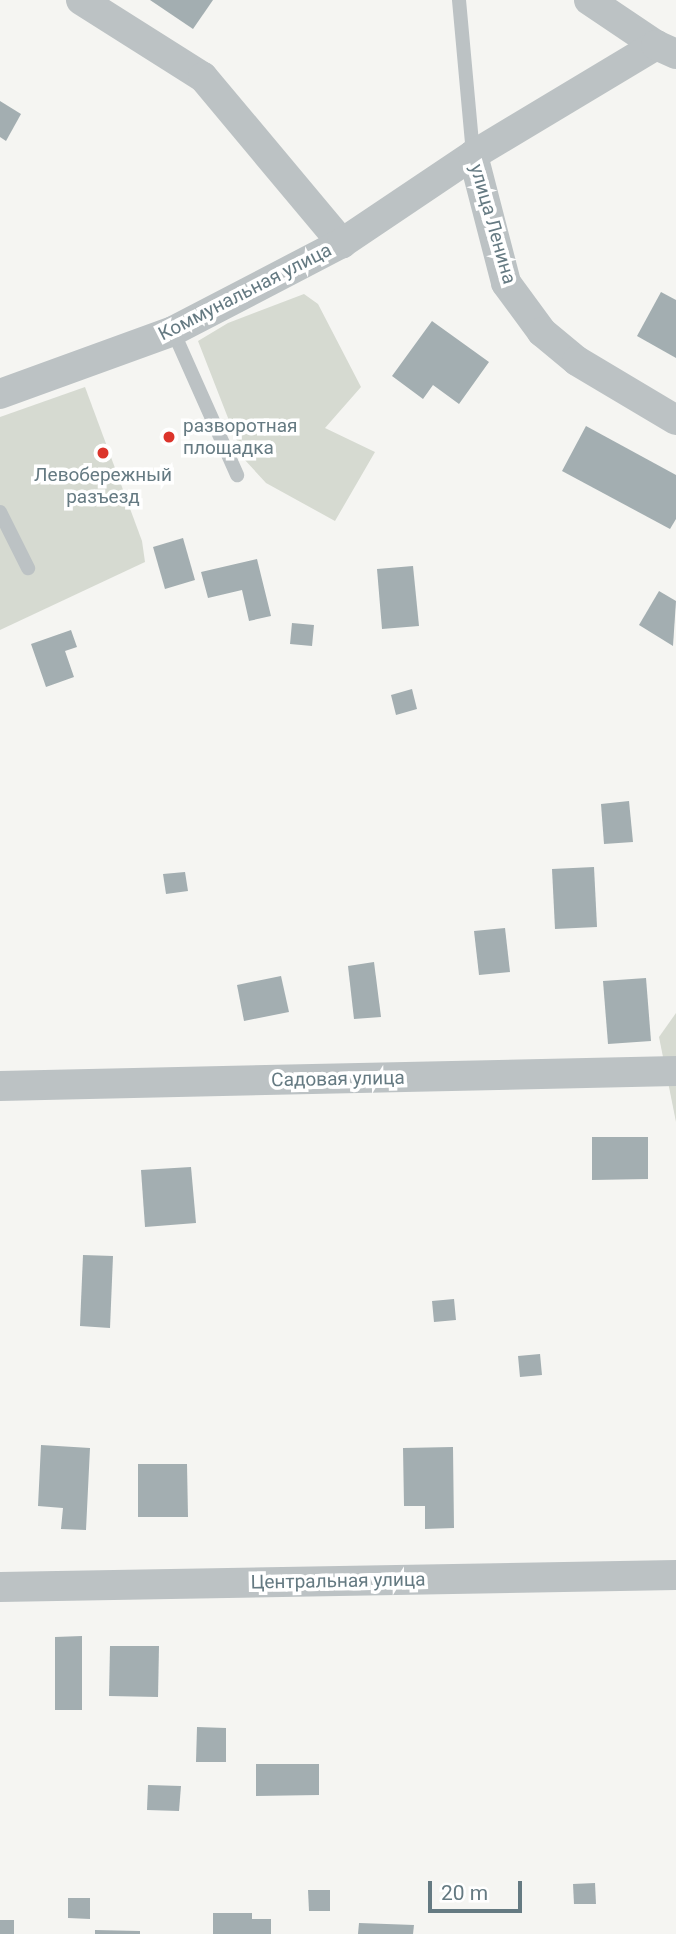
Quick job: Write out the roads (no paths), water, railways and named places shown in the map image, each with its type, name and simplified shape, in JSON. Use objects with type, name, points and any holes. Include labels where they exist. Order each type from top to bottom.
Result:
[{"type":"street","points":[[81,0],[203,77],[342,243]]},
{"type":"street","points":[[589,0],[666,50]]},
{"type":"street","name":"Коммунальная улица","points":[[0,394],[173,331],[342,243],[473,155],[666,50]]},
{"type":"street","name":"улица Ленина","points":[[473,155],[506,283],[542,332],[577,361],[676,419]]},
{"type":"street","name":"Садовая улица","points":[[0,1086],[676,1071]]},
{"type":"street","name":"Центральная улица","points":[[0,1587],[676,1575]]},
{"type":"lane","points":[[458,0],[473,155]]},
{"type":"lane","points":[[173,331],[237,475]]},
{"type":"lane","points":[[0,512],[28,568]]},
{"type":"place","name":"разворотная площадка","points":[[169,437]]},
{"type":"place","name":"Левобережный разъезд","points":[[103,453]]}]
